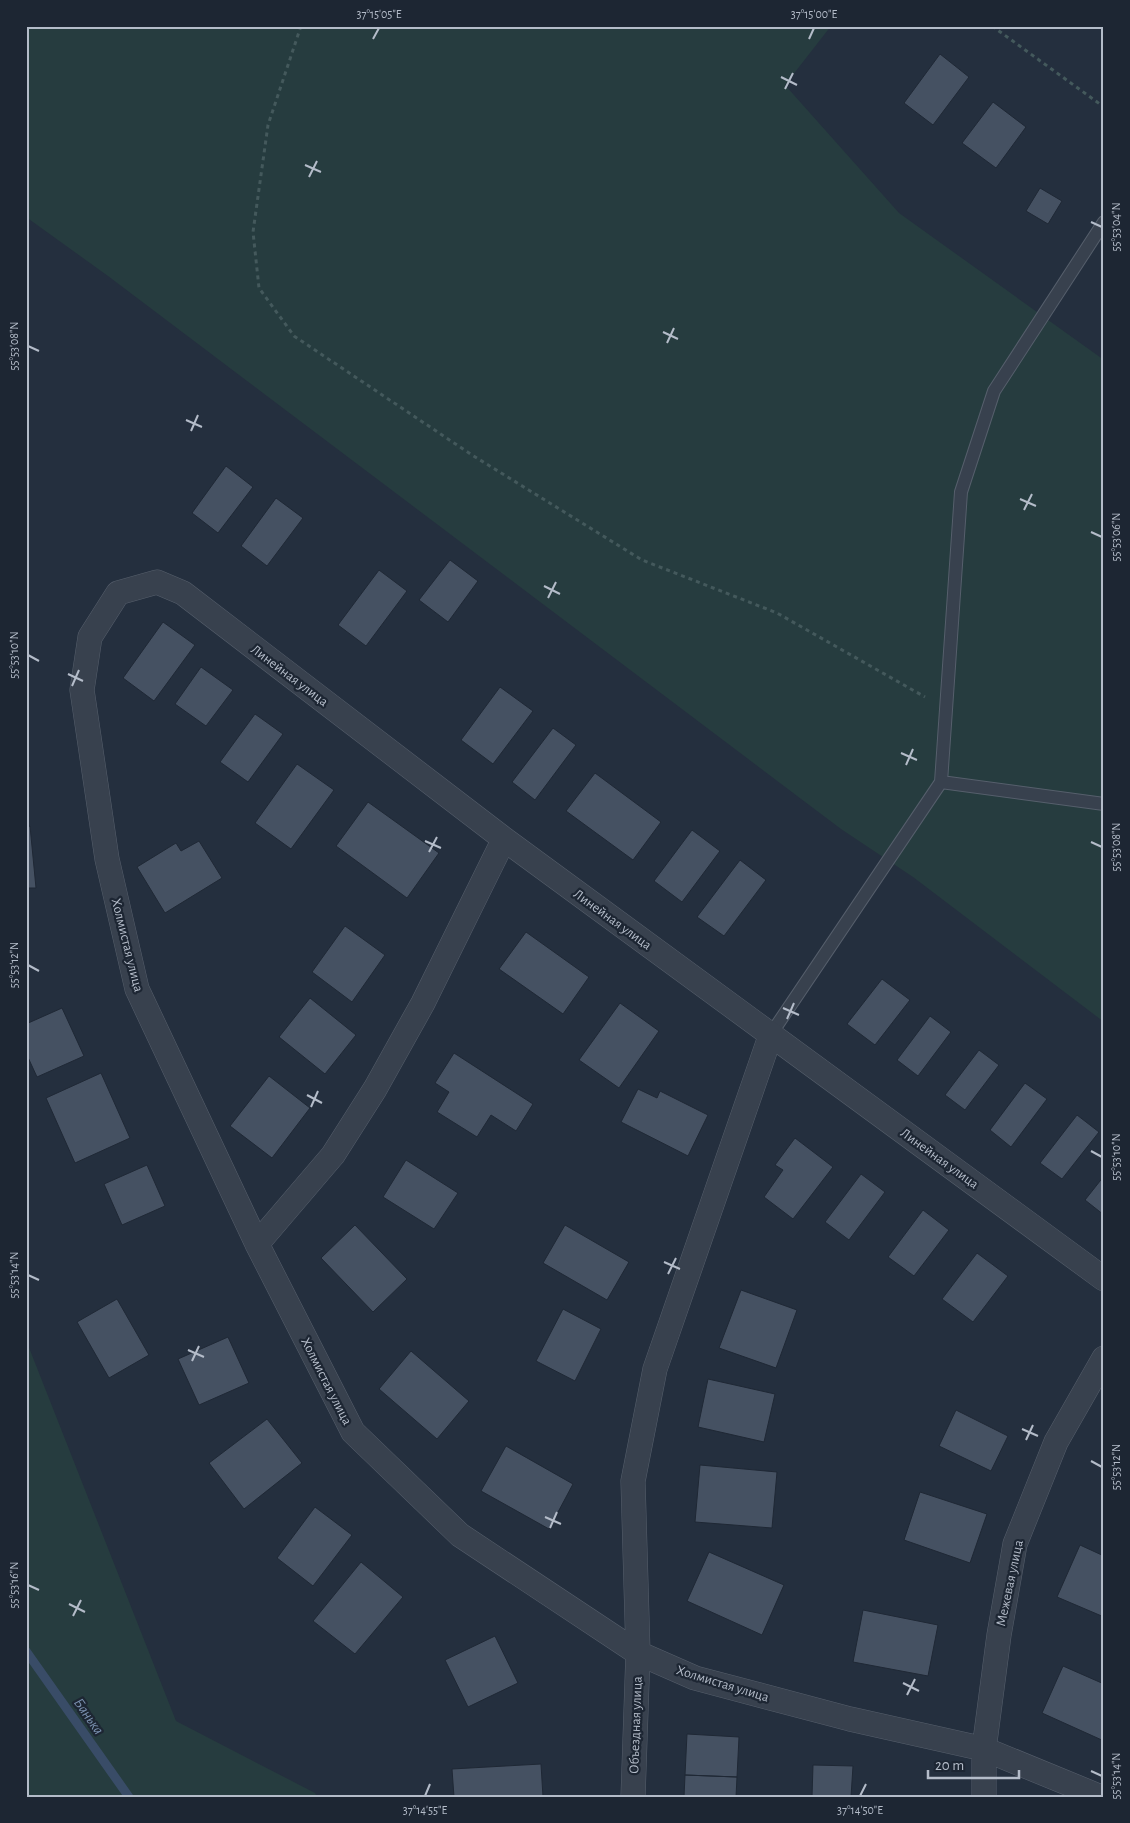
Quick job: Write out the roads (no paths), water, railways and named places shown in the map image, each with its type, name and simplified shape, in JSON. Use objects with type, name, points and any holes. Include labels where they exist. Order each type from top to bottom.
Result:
[{"type":"street","name":"Линейная улица","points":[[118,593],[157,582],[183,593],[504,839],[1104,1279]]},
{"type":"street","name":"Холмистая улица","points":[[118,593],[90,637],[82,690],[107,859],[137,989],[257,1244],[353,1432],[460,1535],[638,1653],[695,1678],[850,1719],[984,1750],[1101,1797]]},
{"type":"street","points":[[257,1244],[333,1155],[375,1089],[423,1003],[504,839]]},
{"type":"street","name":"Объездная улица","points":[[634,1797],[638,1653],[633,1481],[655,1368],[771,1034]]},
{"type":"street","name":"Межевая улица","points":[[984,1797],[984,1750],[998,1635],[1014,1544],[1056,1442],[1104,1358]]},
{"type":"lane","points":[[771,1034],[941,782],[961,492],[994,391],[1104,222]]},
{"type":"lane","points":[[941,782],[1104,804]]},
{"type":"waterway","name":"Банька","points":[[26,1651],[129,1797]]}]
